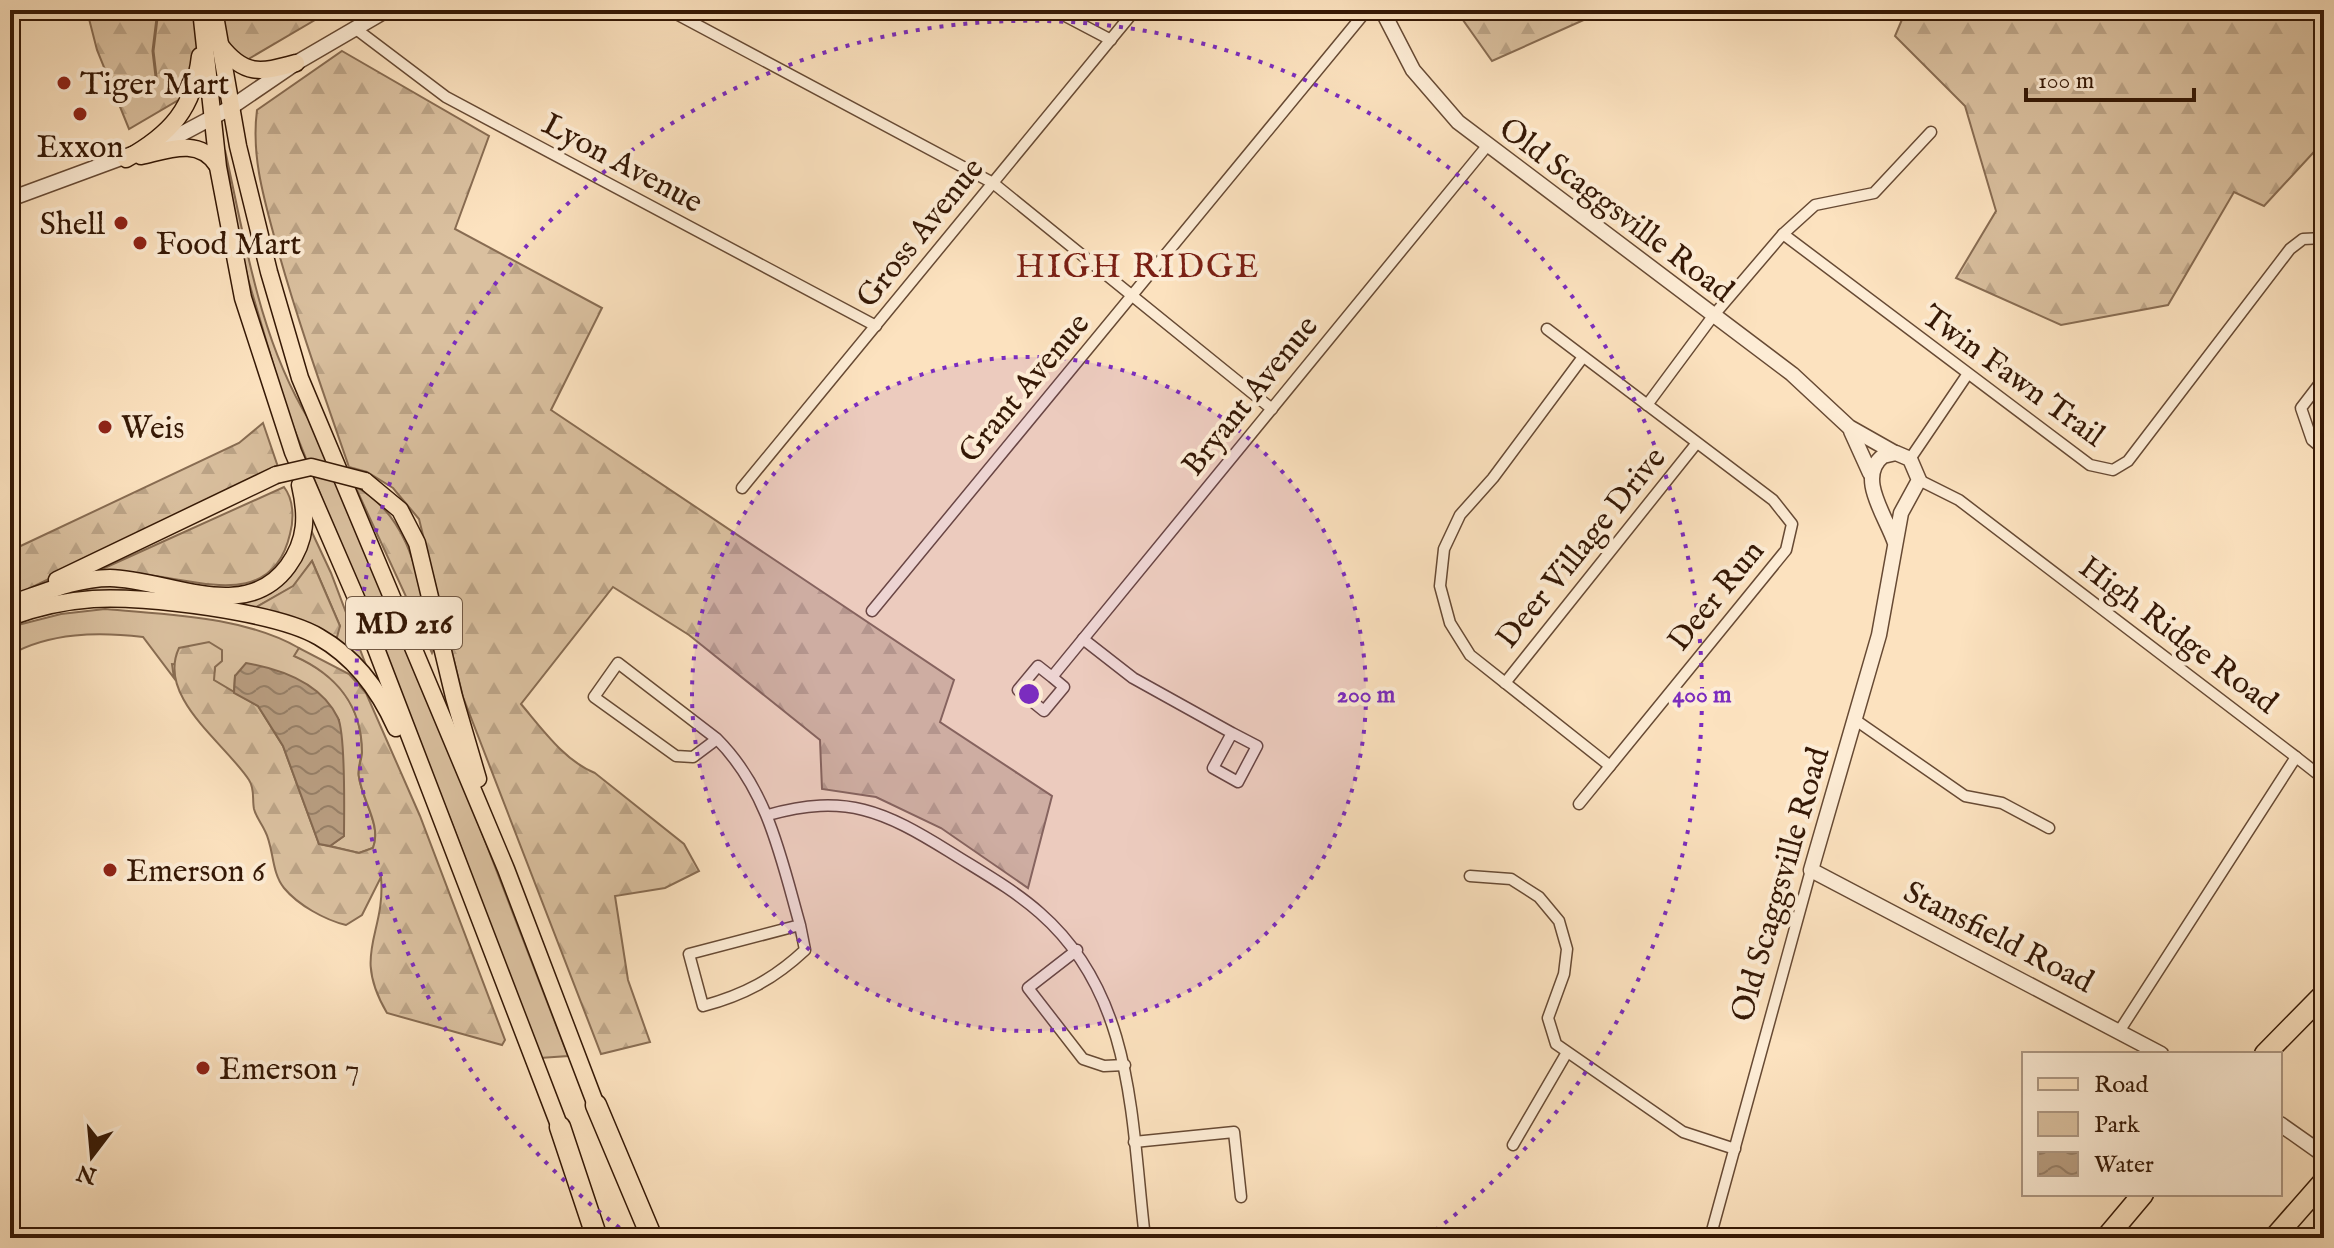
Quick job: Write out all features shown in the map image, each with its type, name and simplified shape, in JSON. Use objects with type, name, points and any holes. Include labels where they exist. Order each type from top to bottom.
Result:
[{"type":"highway","points":[[2267,1052],[2324,994]]},
{"type":"highway","points":[[596,1105],[650,1238]]},
{"type":"highway","points":[[560,1127],[600,1238]]},
{"type":"highway","points":[[2274,1238],[2321,1185]]},
{"type":"highway","points":[[2109,1234],[2141,1196]]},
{"type":"main road","name":"MD 216","points":[[200,10],[218,167],[243,298],[293,452],[360,607],[560,1127]]},
{"type":"main road","points":[[126,159],[166,133],[188,104],[200,54],[200,10]]},
{"type":"main road","name":"MD 216","points":[[214,10],[230,108],[269,272],[300,378],[506,869],[596,1105]]},
{"type":"main road","points":[[219,44],[234,64],[251,70],[296,63]]},
{"type":"main road","points":[[126,159],[192,147],[211,155],[218,167]]},
{"type":"main road","points":[[10,604],[93,578],[138,581],[214,596],[252,592],[270,585],[284,572],[302,540],[304,507],[293,452]]},
{"type":"main road","points":[[10,604],[276,475],[311,467],[330,469],[365,481],[400,510],[417,543],[454,697],[506,869]]},
{"type":"main road","points":[[10,617],[61,603],[124,599],[265,617],[317,635],[360,669],[379,694],[468,887]]},
{"type":"street","points":[[10,199],[126,159],[212,118],[296,63],[387,10]]},
{"type":"street","points":[[669,10],[993,183],[1272,409]]},
{"type":"street","points":[[1054,10],[1111,40]]},
{"type":"street","name":"Gross Avenue","points":[[742,488],[1135,10]]},
{"type":"street","name":"Grant Avenue","points":[[872,611],[1367,10]]},
{"type":"street","name":"Old Scaggsville Road","points":[[1382,10],[1400,50],[1424,86],[1458,122],[1792,374],[1849,427],[1895,453]]},
{"type":"street","name":"Lyon Avenue","points":[[356,29],[424,82],[463,106],[876,326]]},
{"type":"street","points":[[1647,405],[1713,316],[1783,234],[1815,205],[1874,193],[1931,132]]},
{"type":"street","name":"Bryant Avenue","points":[[1052,677],[1487,146]]},
{"type":"street","name":"Twin Fawn Trail","points":[[1783,234],[2090,465],[2113,470],[2128,461],[2290,249],[2303,239],[2324,238]]},
{"type":"street","name":"Deer Run","points":[[1547,329],[1786,512],[1792,524],[1786,550],[1579,804]]},
{"type":"street","points":[[1583,357],[1493,478],[1460,515],[1444,549],[1440,586],[1450,623],[1470,655],[1610,766]]},
{"type":"street","points":[[1910,459],[1967,375]]},
{"type":"street","points":[[2324,378],[2301,408],[2312,440],[2324,450]]},
{"type":"street","name":"Old Scaggsville Road","points":[[1849,427],[1862,448],[1870,473]]},
{"type":"street","name":"Deer Village Drive","points":[[1505,683],[1696,444]]},
{"type":"street","points":[[1874,491],[1893,502],[1912,495],[1919,480],[1910,459],[1895,453],[1876,462],[1870,473],[1874,491],[1895,543]]},
{"type":"street","name":"High Ridge Road","points":[[1919,480],[1959,500],[2324,779]]},
{"type":"street","name":"Old Scaggsville Road","points":[[1710,1238],[1879,635],[1901,513],[1912,495]]},
{"type":"street","points":[[1083,639],[1133,678],[1257,746],[1238,782],[1213,768],[1232,733]]},
{"type":"street","points":[[717,739],[693,757],[676,756],[594,697],[618,663],[717,739],[746,773],[768,815],[800,925],[805,950],[783,971],[734,998],[703,1006],[689,954],[800,925]]},
{"type":"street","points":[[1038,666],[1052,677],[1064,687],[1044,711],[1018,690],[1038,666]]},
{"type":"street","points":[[1854,719],[1965,796],[2002,803],[2049,828]]},
{"type":"street","points":[[2120,1030],[2296,757]]},
{"type":"street","points":[[768,815],[795,807],[833,803],[888,815],[1020,897],[1077,950],[1111,1013],[1125,1065],[1145,1238]]},
{"type":"street","name":"Stansfield Road","points":[[1811,870],[2158,1052]]},
{"type":"street","points":[[1470,876],[1511,879],[1539,897],[1559,921],[1567,961],[1548,1018],[1556,1044],[1566,1054],[1683,1132],[1735,1149]]},
{"type":"street","points":[[1077,950],[1028,988],[1083,1059],[1104,1066],[1125,1065]]},
{"type":"street","points":[[1513,1145],[1566,1054]]},
{"type":"street","points":[[2282,1125],[2324,1155]]},
{"type":"street","points":[[1134,1142],[1234,1132],[1241,1197]]},
{"type":"green space","points":[[332,10],[129,129],[97,50],[87,11]]},
{"type":"green space","points":[[1466,10],[1606,10],[1492,61],[1463,20]]},
{"type":"green space","points":[[1906,10],[2324,10],[2324,141],[2264,206],[2234,192],[2168,305],[2061,325],[1956,278],[1996,211],[1965,106],[1895,36]]},
{"type":"green space","points":[[342,51],[489,136],[455,229],[602,308],[551,410],[954,680],[940,722],[1052,796],[1028,888],[941,828],[876,797],[822,789],[820,740],[689,635],[613,587],[521,704],[564,753],[595,773],[684,844],[699,871],[665,888],[615,896],[628,980],[650,1042],[601,1054],[463,697],[419,519],[393,488],[367,472],[349,467],[301,327],[267,210],[257,161],[257,110]]},
{"type":"green space","points":[[225,150],[247,254],[278,357],[309,420],[450,750],[568,1056],[540,1058],[453,826],[287,411],[248,279],[236,227]]},
{"type":"green space","points":[[263,423],[278,467],[10,598],[10,551],[239,443]]},
{"type":"green space","points":[[355,486],[375,500],[391,517],[402,536],[418,579],[434,648],[432,653]]},
{"type":"green space","points":[[284,487],[292,510],[290,534],[282,556],[270,571],[256,580],[221,585],[100,570]]},
{"type":"green space","points":[[310,528],[331,573],[367,668],[330,638],[340,626],[312,561],[294,586],[251,610],[55,594],[107,583],[260,596]]},
{"type":"green space","points":[[312,561],[340,626],[337,637],[330,638],[251,610],[293,586]]},
{"type":"green space","points":[[105,609],[230,623],[277,637],[299,648],[295,656],[323,672],[352,706],[361,735],[359,774],[375,831],[373,848],[359,853],[330,846],[344,836],[339,720],[235,676],[234,693],[213,680],[215,667],[172,664],[174,678],[143,637],[109,634],[58,638],[25,647],[10,655],[10,627],[61,614]]},
{"type":"green space","points":[[209,642],[222,650],[222,661],[215,667],[214,680],[258,706],[283,746],[319,844],[359,853],[373,848],[375,830],[359,777],[362,752],[357,720],[334,682],[294,656],[299,648],[349,674],[366,693],[420,816],[505,1040],[502,1045],[387,1013],[377,992],[371,958],[379,914],[381,877],[362,915],[346,925],[312,911],[284,888],[277,875],[268,838],[255,812],[251,783],[196,718],[177,684],[174,666],[179,648]]},
{"type":"water","points":[[246,663],[273,669],[311,687],[331,706],[338,718],[343,757],[344,836],[330,846],[319,844],[283,746],[258,706],[234,693],[235,676]]},
{"type":"waterway","points":[[157,85],[153,51],[158,10]]},
{"type":"place","name":"Tiger Mart","points":[[64,83]]},
{"type":"place","name":"Exxon","points":[[80,114]]},
{"type":"place","name":"Shell","points":[[121,223]]},
{"type":"place","name":"Food Mart","points":[[140,243]]},
{"type":"place","name":"Weis","points":[[105,427]]},
{"type":"place","name":"Emerson 6","points":[[110,870]]},
{"type":"place","name":"Emerson 7","points":[[203,1068]]},
{"type":"district","name":"HIGH RIDGE","points":[[1138,265]]}]
